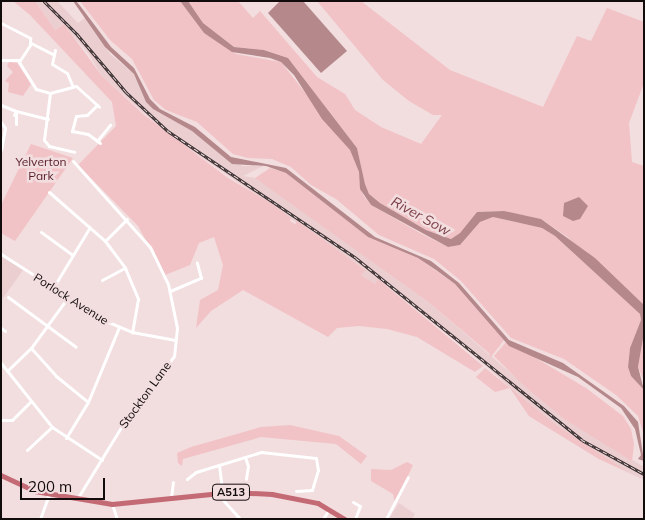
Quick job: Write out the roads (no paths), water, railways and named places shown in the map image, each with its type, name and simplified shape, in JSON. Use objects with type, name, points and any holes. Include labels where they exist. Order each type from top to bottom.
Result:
[{"type":"highway","name":"A513","points":[[1,475],[49,494],[77,500],[112,504],[222,493],[293,496],[329,509],[345,519]]},
{"type":"street","points":[[1,22],[9,29],[29,36],[31,43],[52,54]]},
{"type":"street","points":[[19,60],[31,43]]},
{"type":"street","points":[[55,50],[52,54],[52,64],[67,73],[72,85]]},
{"type":"street","points":[[1,60],[19,60]]},
{"type":"street","points":[[19,60],[33,86],[50,93],[72,85],[81,87],[98,106],[87,115],[76,116],[72,131],[88,134],[99,142],[110,125]]},
{"type":"street","points":[[50,93],[48,119],[43,134],[46,143],[74,152]]},
{"type":"street","points":[[1,105],[15,113],[48,119]]},
{"type":"street","points":[[15,113],[16,124]]},
{"type":"street","points":[[1,122],[5,128],[1,150]]},
{"type":"street","name":"Stockton Lane","points":[[72,161],[128,219],[150,247],[170,291],[176,319],[174,356],[131,411],[102,460],[85,482],[77,500]]},
{"type":"street","points":[[49,192],[105,241],[125,268],[138,299],[132,332]]},
{"type":"street","points":[[105,241],[128,219]]},
{"type":"street","points":[[53,288],[90,227]]},
{"type":"street","points":[[41,232],[73,255]]},
{"type":"street","name":"Porlock Avenue","points":[[1,254],[53,288],[119,327],[132,332],[175,340]]},
{"type":"street","points":[[170,291],[198,281],[202,275],[197,263]]},
{"type":"street","points":[[102,280],[125,268]]},
{"type":"street","points":[[7,371],[31,348],[49,326],[68,297]]},
{"type":"street","points":[[8,298],[76,347]]},
{"type":"street","points":[[66,438],[88,402],[119,327]]},
{"type":"street","points":[[31,348],[60,380],[88,402]]},
{"type":"street","points":[[1,364],[52,427],[102,460]]},
{"type":"street","points":[[1,420],[12,420],[30,402]]},
{"type":"street","points":[[28,450],[52,427]]},
{"type":"street","points":[[188,477],[196,472],[266,452],[316,458],[318,473],[312,490],[298,489]]},
{"type":"street","points":[[244,477],[248,466],[246,457]]},
{"type":"street","points":[[219,466],[224,502],[240,519]]},
{"type":"street","points":[[386,519],[408,477]]},
{"type":"street","points":[[172,498],[172,484],[177,487]]},
{"type":"street","points":[[40,519],[49,494]]},
{"type":"street","points":[[353,502],[360,506],[354,519]]},
{"type":"street","points":[[112,504],[118,519]]},
{"type":"street","points":[[323,519],[329,509]]},
{"type":"railway","points":[[44,1],[77,34],[126,92],[168,131],[356,258],[582,440],[644,474]]},
{"type":"park label","name":"Yelverton Park","points":[[41,169]]},
{"type":"water label","name":"River Sow","points":[[421,216]]}]
